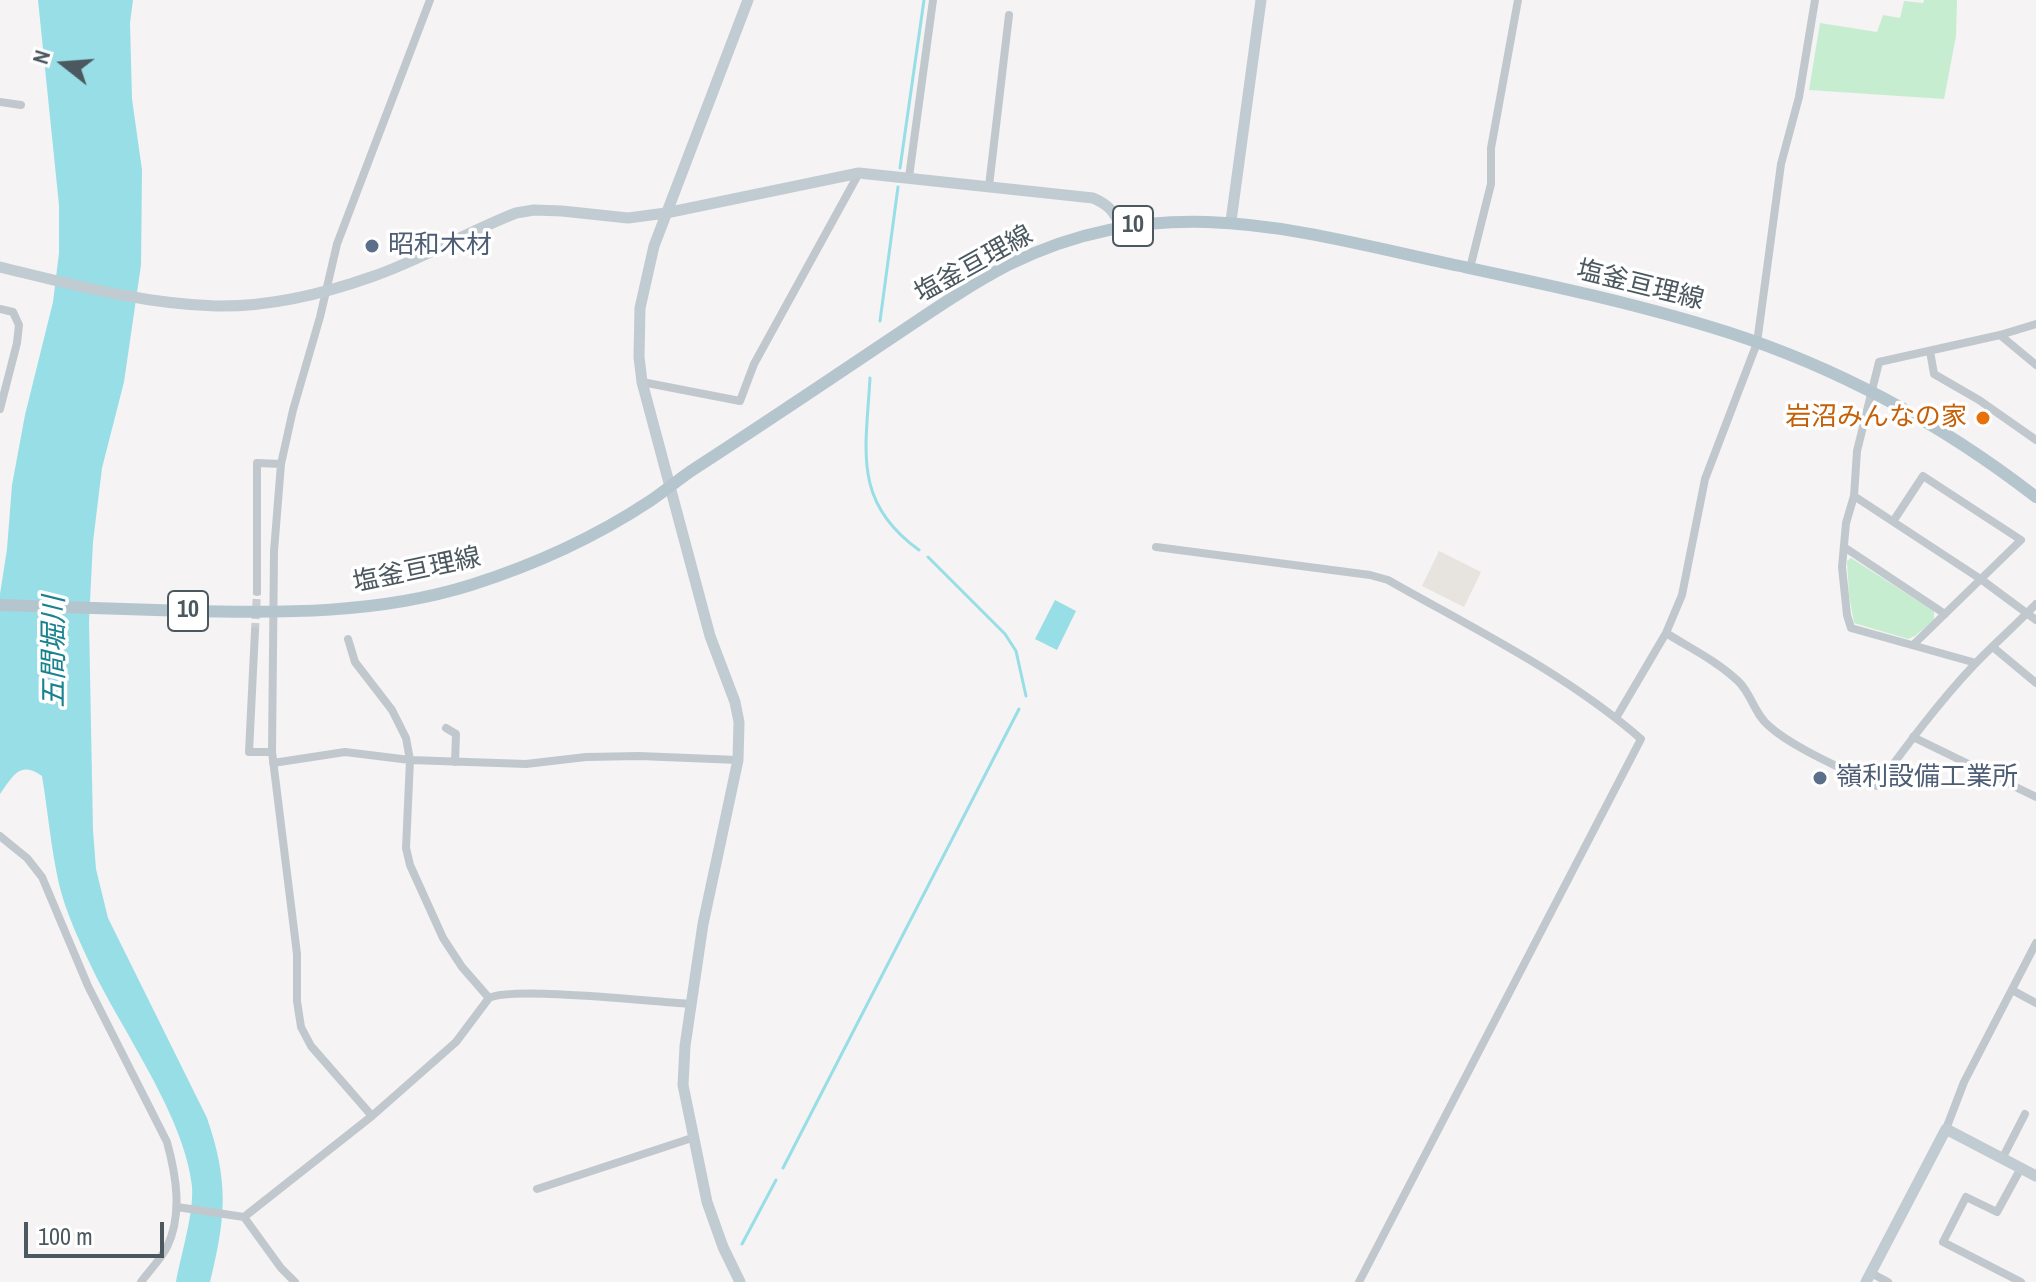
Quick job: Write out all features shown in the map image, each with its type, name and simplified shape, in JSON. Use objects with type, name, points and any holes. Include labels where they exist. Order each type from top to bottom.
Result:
[{"type":"main road","name":"塩釜亘理線","points":[[0,605],[273,613],[333,611],[413,600],[466,586],[573,545],[616,522],[989,276],[1050,248],[1121,228],[1170,222],[1231,221],[1306,233],[1611,300],[1757,343],[1871,391],[1953,437],[2036,497]]},
{"type":"street","points":[[372,1116],[311,1046],[301,1027],[297,1001],[297,954],[272,752],[274,551],[281,464],[337,244],[430,0]]},
{"type":"street","points":[[740,1282],[716,1229],[692,1138],[683,1085],[691,1004],[705,917],[738,760],[738,711],[710,636],[642,382],[639,357],[640,308],[648,269],[666,213],[748,0]]},
{"type":"street","points":[[909,177],[933,0]]},
{"type":"street","points":[[1231,221],[1261,0]]},
{"type":"street","points":[[1470,268],[1491,184],[1491,148],[1518,0]]},
{"type":"street","points":[[1616,718],[1666,633],[1682,595],[1705,479],[1757,343],[1781,164],[1799,97],[1815,0]]},
{"type":"street","points":[[989,186],[1009,15]]},
{"type":"street","points":[[0,102],[21,105]]},
{"type":"street","points":[[0,267],[152,300],[218,306],[247,304],[371,277],[516,213],[562,211],[628,218],[859,173],[1093,198],[1107,204],[1121,228]]},
{"type":"street","points":[[642,382],[740,401],[754,364],[859,173]]},
{"type":"street","points":[[0,309],[13,312],[19,325],[0,409]]},
{"type":"street","points":[[1976,663],[1851,628],[1842,567],[1846,523],[1854,496],[1857,451],[1879,362],[2036,324]]},
{"type":"street","points":[[2000,335],[2036,365]]},
{"type":"street","points":[[1930,351],[1934,374],[1979,400],[2036,440]]},
{"type":"street","points":[[257,592],[257,463],[281,464]]},
{"type":"street","points":[[1894,520],[1923,476],[2021,540],[1913,645]]},
{"type":"street","points":[[1854,496],[1894,520],[2036,620]]},
{"type":"street","points":[[1156,547],[1370,575],[1388,580],[1541,666],[1641,739],[1359,1282]]},
{"type":"street","points":[[1844,547],[1945,614]]},
{"type":"street","points":[[1666,633],[1713,661],[1739,682],[1766,724],[1783,737],[1877,786],[1913,737],[1976,663],[2036,604]]},
{"type":"street","points":[[255,631],[249,752],[272,752]]},
{"type":"street","points":[[348,639],[355,662],[392,710],[403,733],[410,760],[406,848],[410,865],[443,938],[462,967],[489,998]]},
{"type":"street","points":[[1994,648],[2036,683]]},
{"type":"street","points":[[446,728],[456,734],[455,762]]},
{"type":"street","points":[[1913,737],[2036,797]]},
{"type":"street","points":[[273,763],[345,752],[410,760],[526,764],[586,757],[639,756],[738,760]]},
{"type":"street","points":[[0,836],[27,858],[42,877],[88,986],[167,1142],[174,1169],[177,1207],[166,1249],[141,1282]]},
{"type":"street","points":[[1888,1282],[1869,1278],[1946,1129],[1964,1082],[2036,943]]},
{"type":"street","points":[[2012,990],[2036,1003]]},
{"type":"street","points":[[244,1217],[372,1116],[456,1042],[489,998],[497,994],[691,1004]]},
{"type":"street","points":[[2003,1157],[2025,1114]]},
{"type":"street","points":[[1946,1129],[2036,1176]]},
{"type":"street","points":[[537,1189],[692,1138]]},
{"type":"street","points":[[2021,1168],[1997,1212],[1966,1197],[1943,1242],[2021,1282]]},
{"type":"street","points":[[177,1207],[244,1217],[295,1282]]},
{"type":"shaded area","points":[[1439,551],[1481,572],[1464,607],[1422,586]]},
{"type":"green space","points":[[1924,0],[1957,0],[1956,36],[1944,99],[1809,90],[1820,23],[1877,32],[1883,15],[1900,18],[1904,1],[1923,3]]},
{"type":"green space","points":[[1851,558],[1934,611],[1934,620],[1908,639],[1854,623],[1847,561]]},
{"type":"water","name":"五間堀川","points":[[38,0],[133,0],[130,23],[132,99],[142,170],[141,265],[124,382],[102,468],[93,542],[89,621],[93,830],[96,869],[108,918],[207,1118],[214,1141],[223,1200],[210,1282],[176,1282],[191,1209],[192,1186],[187,1160],[166,1104],[93,970],[69,917],[56,871],[42,776],[34,771],[22,770],[13,776],[0,794],[0,594],[12,485],[25,415],[53,302],[59,253],[59,205]]},
{"type":"water","points":[[1055,600],[1076,611],[1057,650],[1035,639]]},
{"type":"waterway","points":[[900,168],[924,0]]},
{"type":"waterway","points":[[880,321],[898,187]]},
{"type":"waterway","points":[[870,378],[866,451],[873,493],[897,532],[919,550]]},
{"type":"waterway","points":[[928,557],[1005,634],[1016,651],[1026,696]]},
{"type":"waterway","points":[[783,1168],[1019,709]]},
{"type":"waterway","points":[[742,1244],[776,1180]]},
{"type":"tunnel","points":[[255,631],[257,592]]},
{"type":"place","name":"昭和木材","points":[[372,246]]},
{"type":"place","name":"岩沼みんなの家","points":[[1983,418]]},
{"type":"place","name":"嶺利設備工業所","points":[[1820,778]]}]
